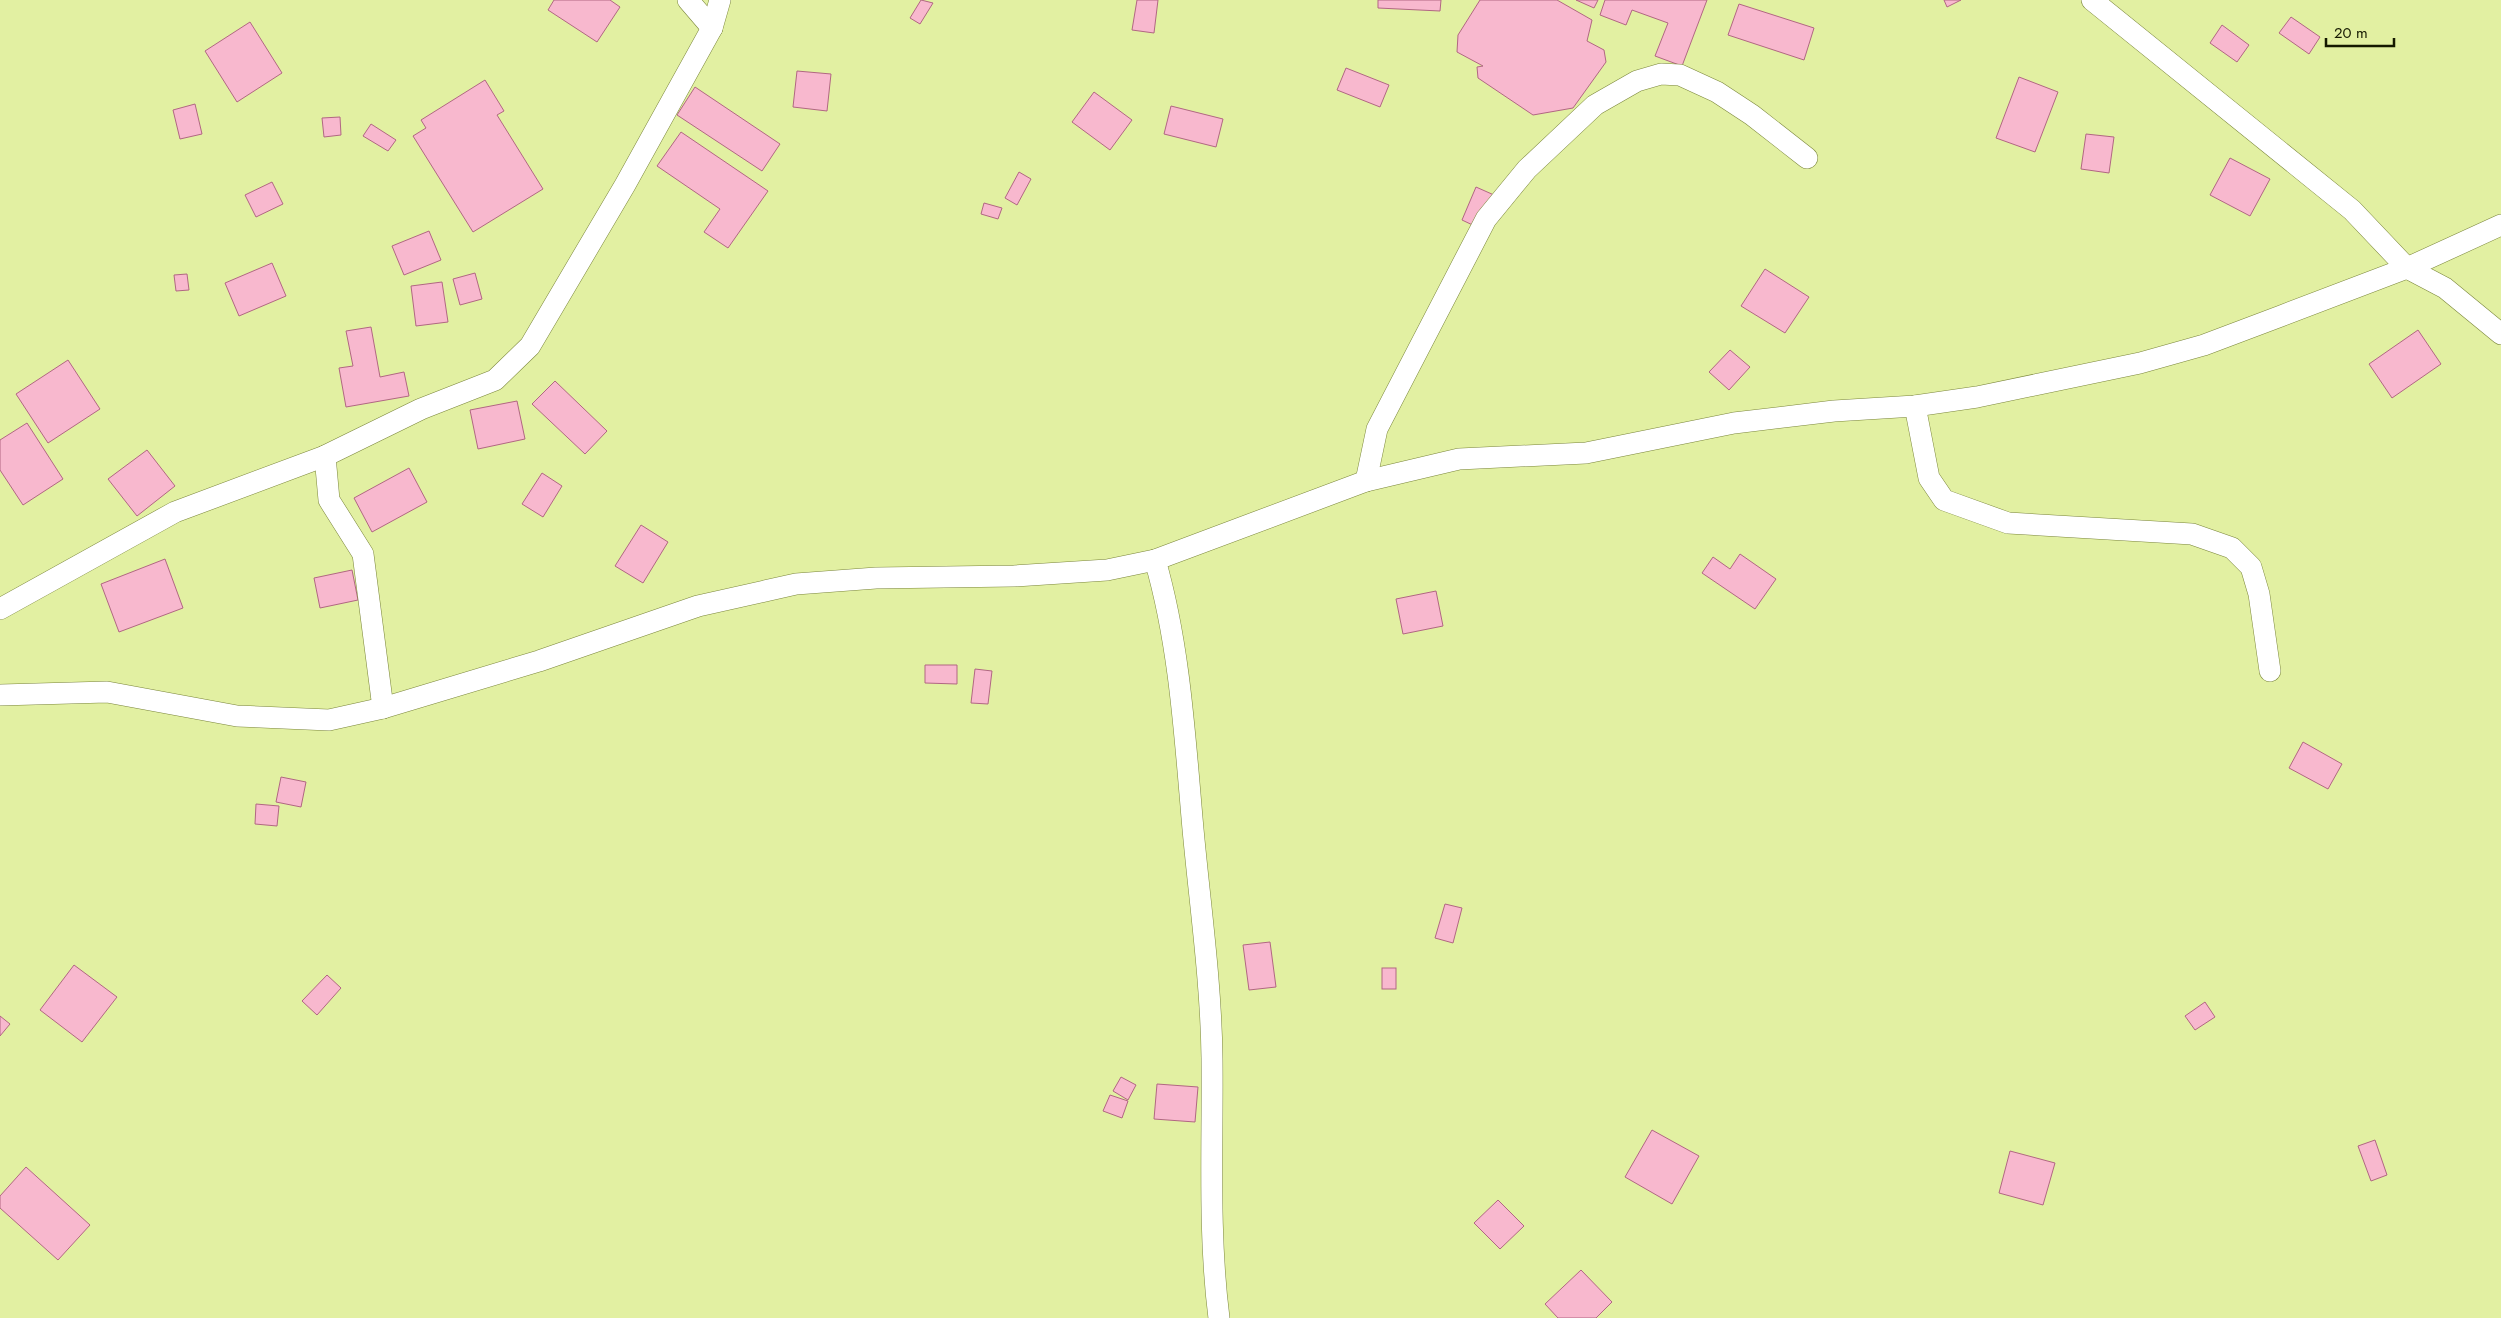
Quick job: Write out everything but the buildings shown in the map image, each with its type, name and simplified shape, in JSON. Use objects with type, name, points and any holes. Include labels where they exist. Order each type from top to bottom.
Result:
[{"type":"street","points":[[688,0],[712,28]]},
{"type":"street","points":[[0,609],[175,512],[325,456],[421,409],[495,380],[530,346],[625,185],[712,28],[720,0]]},
{"type":"street","points":[[2092,0],[2352,210],[2407,268],[2445,288],[2501,334]]},
{"type":"street","points":[[1366,481],[1377,429],[1486,218],[1527,169],[1595,105],[1637,81],[1661,74],[1680,75],[1717,92],[1808,158]]},
{"type":"street","points":[[0,695],[107,692],[238,716],[329,720],[383,708],[539,662],[698,606],[796,584],[885,577],[1014,576],[1107,570],[1155,560],[1366,481],[1459,459],[1586,453],[1734,423],[1834,410],[1915,406],[1977,397],[2140,363],[2204,345],[2407,268],[2501,225]]},
{"type":"street","points":[[1915,406],[1929,478],[1944,500],[2008,523],[2192,534],[2232,548],[2251,567],[2259,594],[2270,671]]},
{"type":"street","points":[[325,456],[329,500],[363,554],[383,708]]},
{"type":"street","points":[[1155,560],[1167,603],[1183,724],[1204,942],[1212,1058],[1212,1241],[1219,1318]]}]
